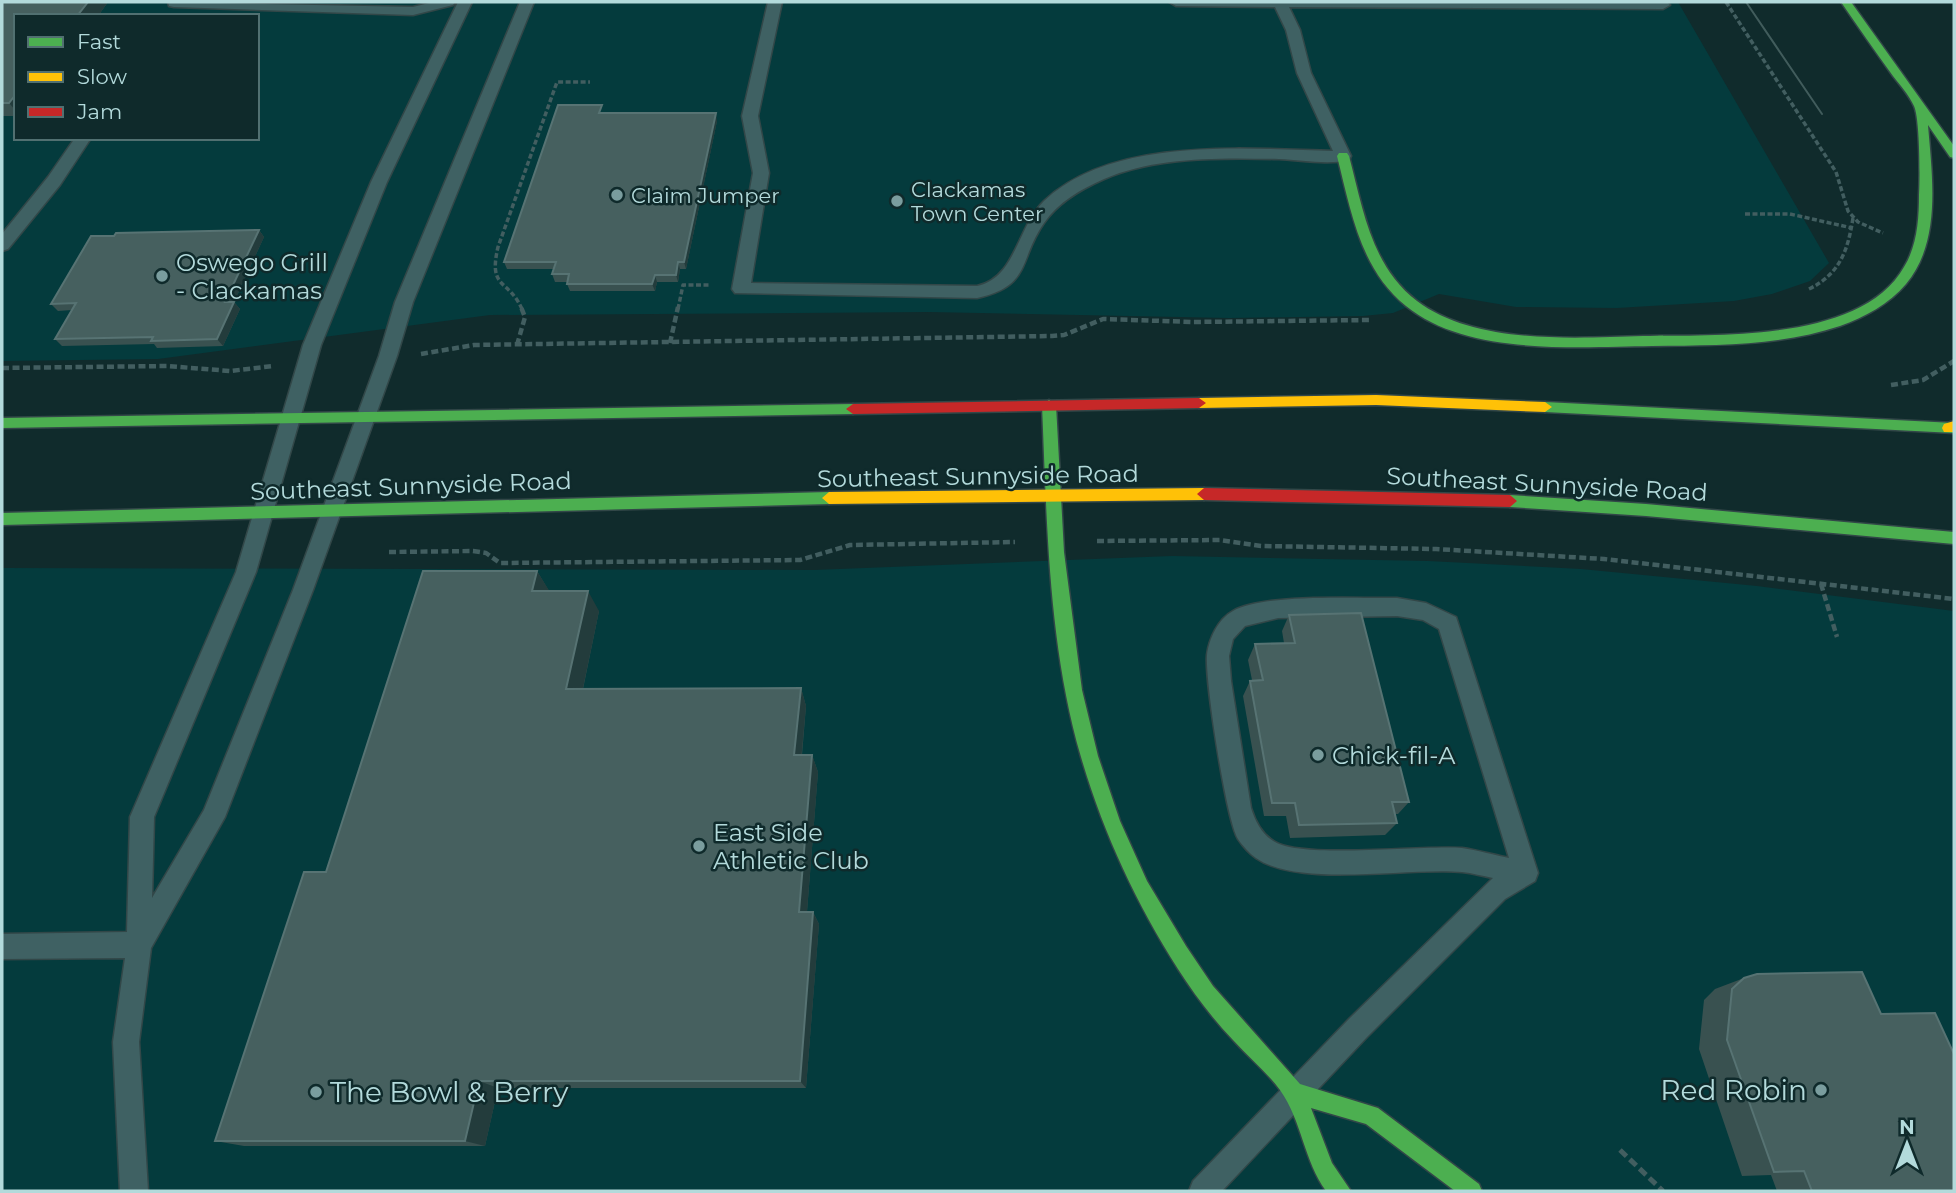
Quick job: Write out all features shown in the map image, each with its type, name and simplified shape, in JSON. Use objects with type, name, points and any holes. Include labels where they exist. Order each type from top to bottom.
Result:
[{"type":"main road","points":[[1846,2],[1954,154]]},
{"type":"main road","points":[[1343,156],[1376,264],[1386,282],[1420,311],[1452,326],[1497,335],[1552,341],[1709,341],[1824,326],[1857,313],[1881,299],[1900,281],[1911,268],[1924,229],[1921,107]]},
{"type":"main road","points":[[2,423],[1416,401],[1953,427]]},
{"type":"main road","points":[[1049,405],[1060,601],[1069,681],[1087,757],[1117,840],[1149,904],[1183,959],[1233,1026],[1295,1093],[1330,1183],[1340,1191]]},
{"type":"main road","name":"Southeast Sunnyside Road","points":[[2,519],[1053,497],[1381,497],[1640,509],[1954,538]]},
{"type":"main road","points":[[1295,1093],[1371,1115],[1472,1191]]},
{"type":"lane","points":[[174,2],[413,10],[448,2]]},
{"type":"lane","points":[[134,1191],[126,1042],[139,945],[142,817],[246,572],[312,345],[379,182],[465,2]]},
{"type":"lane","points":[[139,945],[213,817],[332,510],[421,258],[527,2]]},
{"type":"lane","points":[[775,2],[750,116],[751,133],[761,173],[741,289],[985,291],[1012,274],[1037,220],[1045,209],[1070,190],[1101,173],[1189,154],[1343,156],[1304,73],[1293,30],[1280,2]]},
{"type":"lane","points":[[1176,2],[1663,5],[1661,2]]},
{"type":"lane","points":[[2,245],[54,181],[82,140]]},
{"type":"lane","points":[[1397,607],[1426,612],[1448,623],[1526,873],[1462,860],[1318,861],[1285,858],[1265,850],[1247,831],[1239,808],[1218,656],[1223,635],[1239,618],[1278,609],[1397,607]]},
{"type":"lane","points":[[1203,1191],[1295,1093],[1496,890],[1526,873]]},
{"type":"lane","points":[[2,946],[139,945]]},
{"type":"path","points":[[1726,2],[1836,172],[1853,218],[1849,247],[1841,267],[1824,283],[1805,291]]},
{"type":"path","points":[[517,345],[525,317],[520,304],[500,285],[494,269],[498,247],[557,82],[590,82]]},
{"type":"path","points":[[1745,214],[1790,214],[1852,228]]},
{"type":"path","points":[[1853,218],[1886,234]]},
{"type":"path","points":[[670,343],[683,285],[742,286]]},
{"type":"path","points":[[431,353],[474,345],[1052,336],[1075,331],[1091,322],[1115,318],[1193,322],[1354,320]]},
{"type":"path","points":[[2,368],[167,366],[230,370]]},
{"type":"path","points":[[1261,546],[1436,549],[1688,566],[1954,599]]},
{"type":"path","points":[[450,551],[486,553],[500,563],[800,559]]},
{"type":"path","points":[[1821,584],[1837,637]]},
{"type":"path","points":[[1620,1150],[1663,1191]]},
{"type":"shaded area","name":"Clackamas Town Center","points":[[2,2],[1678,2],[1829,263],[1810,281],[1772,294],[1734,301],[1617,308],[1516,307],[1439,294],[1393,313],[1363,316],[1230,318],[929,312],[490,315],[158,359],[2,361]]},
{"type":"shaded area","points":[[1172,556],[1428,561],[1581,569],[1757,586],[1954,611],[1954,1191],[2,1191],[2,568],[814,570]]},
{"type":"building","points":[[2,2],[88,2],[79,14],[14,14],[14,97],[9,103],[2,103]]},
{"type":"building","name":"Claim Jumper","points":[[558,105],[602,105],[599,113],[716,113],[684,262],[678,262],[676,275],[655,275],[652,284],[567,284],[569,274],[552,274],[556,262],[504,262]]},
{"type":"building","name":"Oswego Grill - Clackamas","points":[[259,230],[225,302],[234,302],[217,339],[55,339],[76,303],[51,304],[91,236],[114,236],[116,233]]},
{"type":"building","points":[[423,571],[537,571],[532,591],[588,591],[566,689],[801,688],[794,755],[812,755],[799,912],[813,912],[800,1081],[479,1081],[465,1141],[215,1141],[304,872],[326,872]]},
{"type":"building","name":"Chick-fil-A","points":[[1361,613],[1409,802],[1392,802],[1397,823],[1299,825],[1295,803],[1272,803],[1250,681],[1263,680],[1255,644],[1295,643],[1289,615]]},
{"type":"building","name":"Red Robin","points":[[1862,972],[1881,1014],[1935,1013],[1954,1054],[1954,1191],[1812,1191],[1804,1171],[1774,1172],[1727,1040],[1732,989],[1744,978],[1757,974]]},
{"type":"tram line","points":[[1746,2],[1822,114]]},
{"type":"traffic: fast","points":[[1846,2],[1954,154]]},
{"type":"traffic: fast","points":[[1343,156],[1364,235],[1381,272],[1409,302],[1443,323],[1480,333],[1529,340],[1580,342],[1745,338],[1812,329],[1845,319],[1886,295],[1910,269],[1918,252],[1925,212],[1921,107]]},
{"type":"traffic: fast","points":[[1049,405],[1057,552],[1074,690],[1089,756],[1111,822],[1140,888],[1192,973],[1242,1036],[1275,1069],[1295,1095],[1325,1170],[1340,1191]]},
{"type":"traffic: fast","points":[[1545,407],[1954,428]]},
{"type":"traffic: fast","points":[[2,423],[853,409]]},
{"type":"traffic: fast","points":[[2,519],[829,498]]},
{"type":"traffic: fast","points":[[1510,501],[1646,510],[1954,538]]},
{"type":"traffic: fast","points":[[1295,1093],[1371,1115],[1472,1191]]},
{"type":"traffic: slow","points":[[1199,403],[1376,400],[1545,407]]},
{"type":"traffic: slow","points":[[1949,428],[1954,426]]},
{"type":"traffic: slow","points":[[829,498],[1204,494]]},
{"type":"traffic: jam","points":[[853,409],[1199,403]]},
{"type":"traffic: jam","points":[[1204,494],[1510,501]]},
{"type":"place","name":"Claim Jumper","points":[[617,195]]},
{"type":"place","name":"Clackamas Town Center","points":[[897,201]]},
{"type":"place","name":"Oswego Grill - Clackamas","points":[[162,276]]},
{"type":"place","name":"Chick-fil-A","points":[[1318,755]]},
{"type":"place","name":"East Side Athletic Club","points":[[699,846]]},
{"type":"place","name":"Red Robin","points":[[1821,1090]]},
{"type":"place","name":"The Bowl & Berry","points":[[316,1092]]}]
